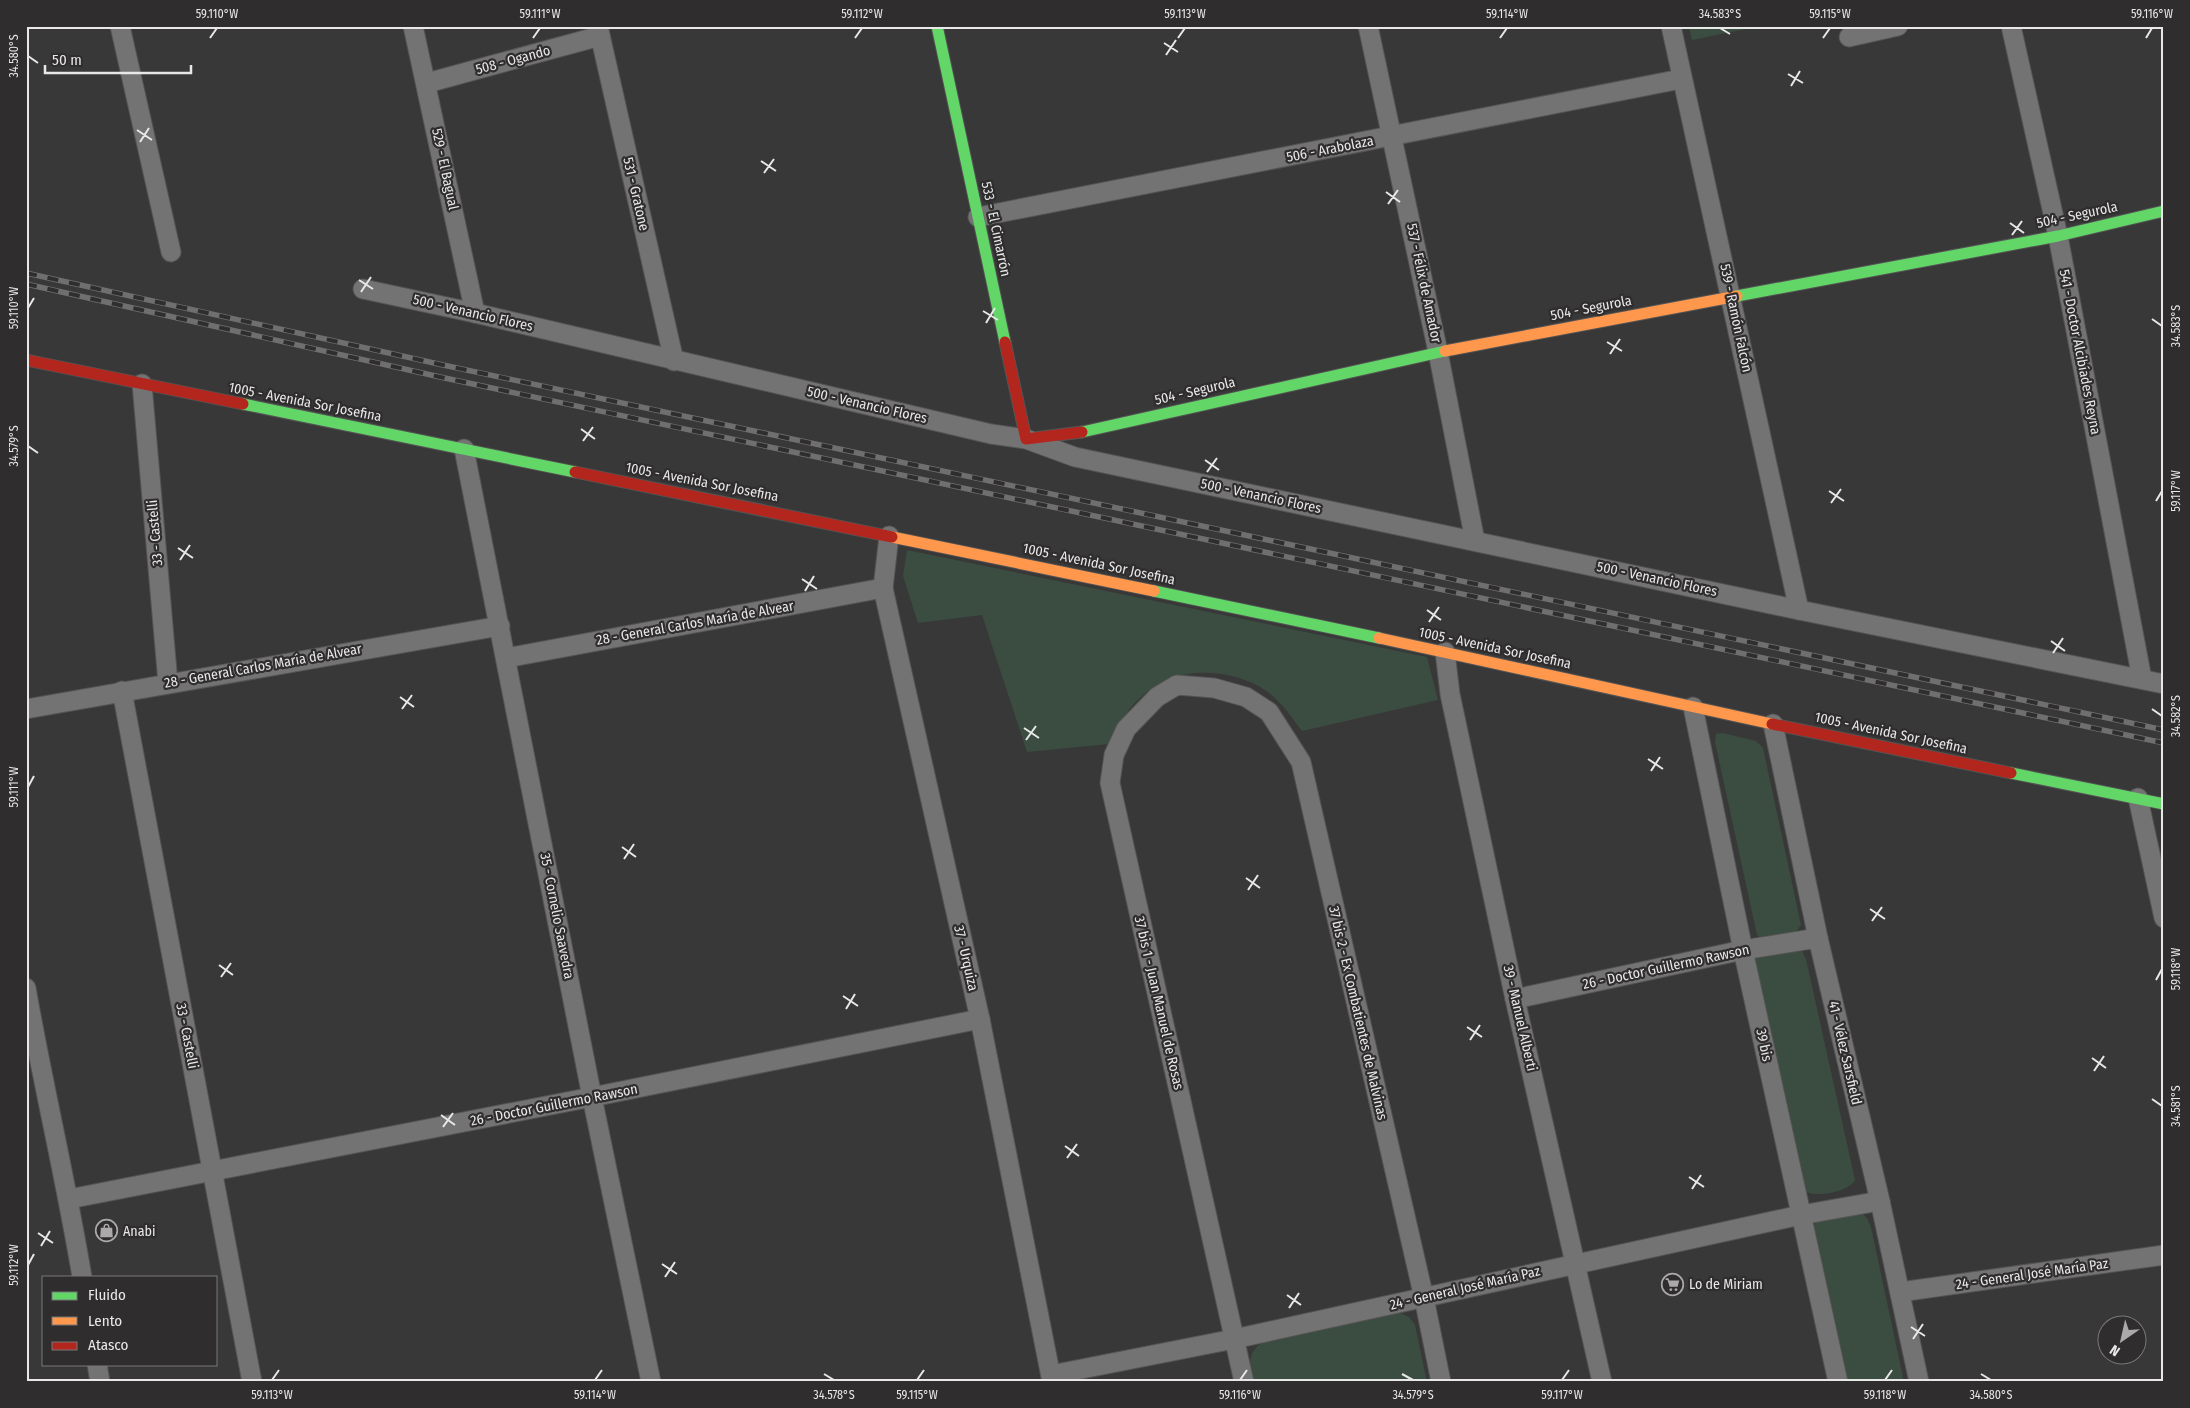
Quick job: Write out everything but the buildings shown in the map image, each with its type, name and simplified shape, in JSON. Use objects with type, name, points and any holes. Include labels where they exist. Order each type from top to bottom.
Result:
[{"type":"street","points":[[120,26],[171,252]]},
{"type":"street","name":"529 - El Bagual","points":[[413,26],[427,83],[475,313]]},
{"type":"street","name":"533 - El Cimarrón","points":[[937,26],[1026,438]]},
{"type":"street","name":"537 - Félix de Amador","points":[[1368,26],[1438,352],[1475,540]]},
{"type":"street","name":"539 - Ramón Falcón","points":[[1671,26],[1681,79],[1732,296],[1800,610]]},
{"type":"street","points":[[1849,37],[1898,26]]},
{"type":"street","name":"541 - Doctor Alcibíades Reyna","points":[[2011,26],[2058,236],[2142,679]]},
{"type":"street","name":"508 - Ogando","points":[[427,83],[599,31]]},
{"type":"street","name":"531 - Gratone","points":[[599,31],[674,361]]},
{"type":"street","name":"506 - Arabolaza","points":[[978,217],[1681,79]]},
{"type":"street","name":"504 - Segurola","points":[[1026,438],[1073,434],[1438,352],[2058,236],[2164,211]]},
{"type":"street","name":"500 - Venancio Flores","points":[[363,289],[475,313],[991,434],[1026,438],[1075,457],[1800,610],[2164,684]]},
{"type":"street","name":"1005 - Avenida Sor Josefina","points":[[26,360],[889,536],[1445,652],[1773,724],[2164,804]]},
{"type":"street","name":"33 - Castelli","points":[[142,384],[168,682]]},
{"type":"street","name":"35 - Cornelio Saavedra","points":[[464,449],[592,1097],[651,1382]]},
{"type":"street","name":"37 - Urquiza","points":[[889,536],[883,588],[980,1019],[1051,1378]]},
{"type":"street","name":"28 - General Carlos María de Alvear","points":[[506,658],[883,588]]},
{"type":"street","name":"28 - General Carlos María de Alvear","points":[[26,709],[168,682],[500,626]]},
{"type":"street","name":"39 - Manuel Alberti","points":[[1445,652],[1450,694],[1515,999],[1602,1382]]},
{"type":"street","name":"37 bis 1 - Juan Manuel de Rosas","points":[[1214,688],[1177,685],[1157,697],[1126,729],[1114,755],[1110,783],[1244,1382]]},
{"type":"street","name":"37 bis 2 - Ex Combatientes de Malvinas","points":[[1214,688],[1246,697],[1269,712],[1301,762],[1424,1298],[1441,1382]]},
{"type":"street","name":"33 - Castelli","points":[[122,691],[252,1382]]},
{"type":"street","name":"39 bis","points":[[1693,707],[1743,950],[1838,1382]]},
{"type":"street","name":"41 - Vélez Sarsfield","points":[[1773,724],[1818,938],[1880,1201],[1919,1382]]},
{"type":"street","points":[[2138,798],[2164,918]]},
{"type":"street","name":"26 - Doctor Guillermo Rawson","points":[[1515,999],[1743,950],[1818,938]]},
{"type":"street","points":[[26,988],[31,1044],[69,1199],[82,1276]]},
{"type":"street","name":"26 - Doctor Guillermo Rawson","points":[[69,1199],[980,1019]]},
{"type":"street","name":"24 - General José María Paz","points":[[1051,1378],[1424,1298],[1576,1263],[1801,1215],[1880,1201]]},
{"type":"street","name":"24 - General José María Paz","points":[[1900,1292],[2164,1255]]},
{"type":"street","points":[[97,1366],[100,1382]]},
{"type":"green space","points":[[1689,26],[1761,26],[1692,40]]},
{"type":"green space","points":[[907,550],[1427,657],[1438,700],[1302,731],[1274,697],[1255,684],[1227,675],[1188,674],[1155,686],[1141,697],[1118,726],[1109,744],[1027,752],[982,615],[918,623],[903,576]]},
{"type":"green space","points":[[1723,733],[1756,741],[1763,748],[1801,925],[1796,932],[1763,939],[1757,935],[1715,742],[1716,734]]},
{"type":"green space","points":[[1798,949],[1802,951],[1806,959],[1855,1180],[1839,1191],[1822,1194],[1808,1193],[1803,1190],[1752,960],[1758,957]]},
{"type":"green space","points":[[1861,1213],[1867,1218],[1871,1227],[1904,1382],[1846,1382],[1813,1233],[1814,1224],[1819,1220]]},
{"type":"green space","points":[[1400,1313],[1409,1317],[1415,1325],[1427,1382],[1253,1382],[1250,1360],[1254,1351],[1262,1343]]},
{"type":"railway","points":[[26,273],[443,365],[2164,730]]},
{"type":"railway","points":[[26,284],[440,377],[2164,743]]},
{"type":"traffic: fast","points":[[937,26],[1005,342]]},
{"type":"traffic: fast","points":[[1737,296],[2058,236],[2164,211]]},
{"type":"traffic: fast","points":[[1082,432],[1445,351]]},
{"type":"traffic: fast","points":[[243,404],[575,472]]},
{"type":"traffic: fast","points":[[1154,591],[1379,638]]},
{"type":"traffic: fast","points":[[2011,773],[2164,804]]},
{"type":"traffic: slow","points":[[1445,351],[1737,296]]},
{"type":"traffic: slow","points":[[892,537],[1154,591]]},
{"type":"traffic: slow","points":[[1379,638],[1772,724]]},
{"type":"traffic: jam","points":[[1005,342],[1026,439],[1082,432]]},
{"type":"traffic: jam","points":[[26,360],[243,404]]},
{"type":"traffic: jam","points":[[575,472],[892,537]]},
{"type":"traffic: jam","points":[[1772,724],[2011,773]]},
{"type":"place","name":"Anabi","points":[[107,1231]]},
{"type":"place","name":"Lo de Miriam","points":[[1673,1284]]}]
